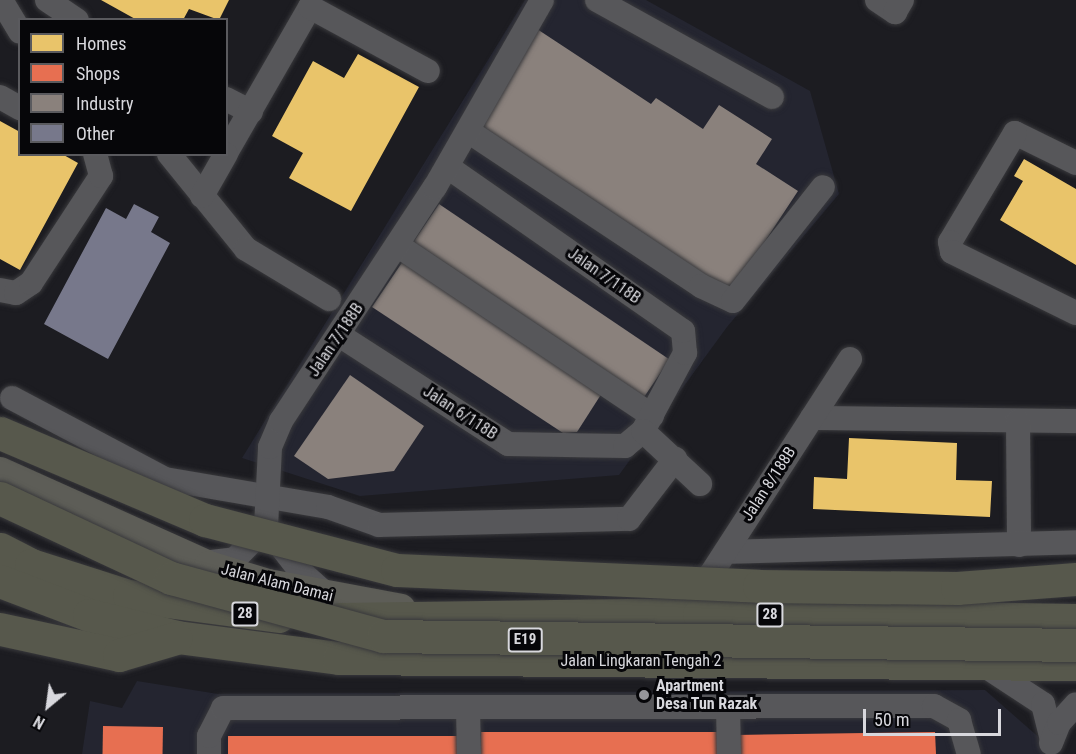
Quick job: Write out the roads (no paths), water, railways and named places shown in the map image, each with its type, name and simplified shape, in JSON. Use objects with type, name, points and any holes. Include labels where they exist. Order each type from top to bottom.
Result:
[{"type":"highway","points":[[0,433],[206,520],[397,570],[759,586],[957,588],[1076,579]]},
{"type":"highway","name":"E19","points":[[0,498],[171,578],[383,636],[1076,645]]},
{"type":"highway","name":"Jalan Lingkaran Tengah 2","points":[[0,549],[17,579],[177,638],[374,660],[1076,664]]},
{"type":"highway","name":"Jalan Lingkaran Tengah 2","points":[[17,579],[84,584],[186,607],[285,617],[465,620],[699,614],[1076,620]]},
{"type":"highway","points":[[0,629],[119,655],[177,638]]},
{"type":"main road","name":"Jalan Alam Damai","points":[[0,472],[203,563],[329,597],[465,620]]},
{"type":"street","points":[[1,0],[18,29]]},
{"type":"street","points":[[47,0],[74,18]]},
{"type":"street","name":"Jalan 7/188B","points":[[266,527],[264,494],[270,447],[281,421],[448,167],[543,0]]},
{"type":"street","points":[[597,0],[772,97]]},
{"type":"street","points":[[877,0],[895,12],[902,0]]},
{"type":"street","points":[[228,150],[310,7],[428,71]]},
{"type":"street","points":[[0,97],[18,107]]},
{"type":"street","points":[[228,100],[250,112]]},
{"type":"street","points":[[468,130],[701,286],[733,301],[823,187]]},
{"type":"street","points":[[1076,163],[1015,133],[950,242],[952,252],[1076,313]]},
{"type":"street","points":[[0,290],[16,293],[31,283],[101,176],[96,156]]},
{"type":"street","points":[[171,156],[246,249],[329,299]]},
{"type":"street","points":[[202,196],[225,156]]},
{"type":"street","name":"Jalan 7/118B","points":[[448,167],[683,331],[685,353],[648,423]]},
{"type":"street","points":[[398,246],[648,423],[675,459],[700,484]]},
{"type":"street","name":"Jalan 6/118B","points":[[339,335],[508,444],[625,446],[648,423]]},
{"type":"street","name":"Jalan 8/188B","points":[[699,614],[711,574],[850,359]]},
{"type":"street","points":[[12,398],[165,479],[211,491],[264,494],[328,507],[379,525],[629,519],[675,459]]},
{"type":"street","points":[[812,418],[1076,421]]},
{"type":"street","points":[[1018,421],[1019,545]]},
{"type":"street","points":[[203,563],[235,559],[266,527],[300,571],[329,597]]},
{"type":"street","points":[[726,552],[1076,542]]},
{"type":"street","points":[[980,663],[1044,704],[1050,747]]},
{"type":"street","points":[[1050,747],[1076,704]]},
{"type":"street","points":[[209,754],[208,736],[223,708],[934,706],[959,720],[967,753]]},
{"type":"street","points":[[728,707],[729,754]]},
{"type":"street","points":[[468,708],[469,754]]},
{"type":"place","name":"Apartment Desa Tun Razak","points":[[644,695]]}]
